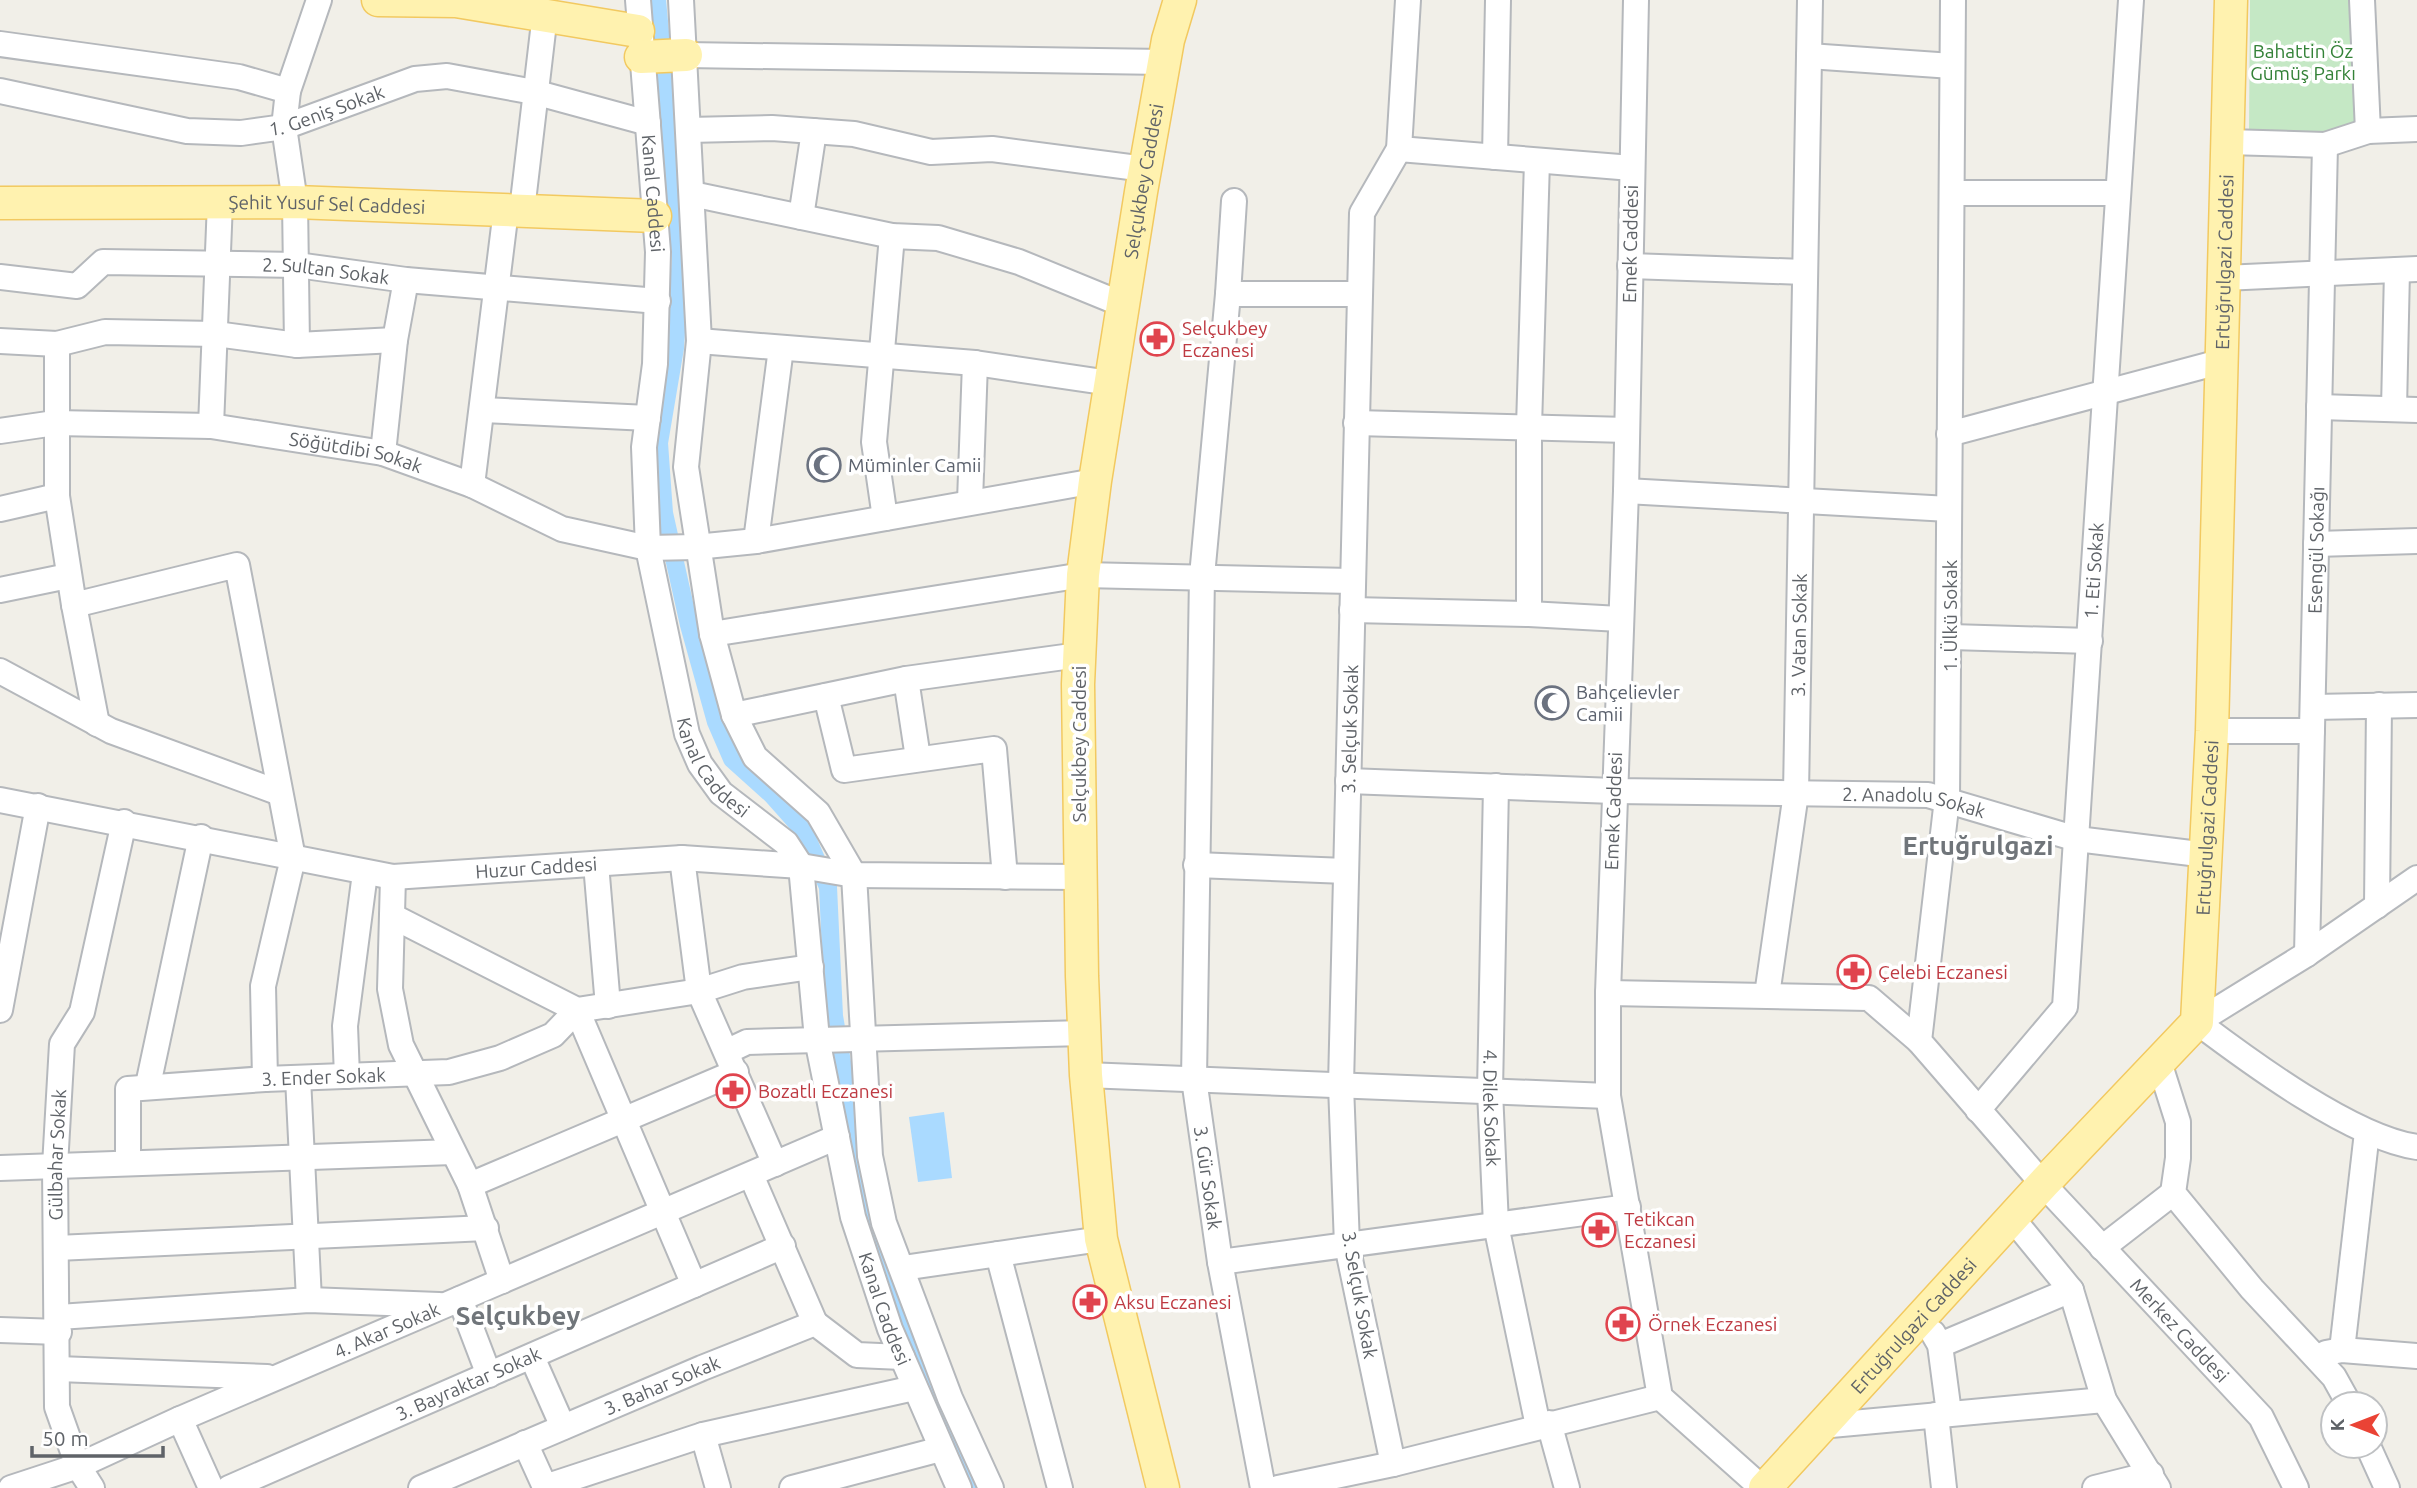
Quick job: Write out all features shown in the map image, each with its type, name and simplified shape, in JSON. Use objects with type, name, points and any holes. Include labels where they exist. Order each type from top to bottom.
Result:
[{"type":"main road","points":[[378,0],[456,1],[562,11],[640,44],[686,55]]},
{"type":"main road","name":"Selçukbey Caddesi","points":[[1163,1488],[1101,1239],[1086,1075],[1079,877],[1079,655],[1083,575],[1110,383],[1164,62],[1180,0]]},
{"type":"main road","name":"Ertuğrulgazi Caddesi","points":[[1763,1488],[2043,1184],[2197,1022],[2212,731],[2231,0]]},
{"type":"main road","name":"Şehit Yusuf Sel Caddesi","points":[[0,203],[295,202],[654,216]]},
{"type":"street","points":[[297,345],[295,202],[284,127],[288,92],[319,0]]},
{"type":"street","name":"Kanal Caddesi","points":[[638,0],[658,301],[644,481],[652,548],[687,734],[700,764],[721,793],[786,843],[801,866],[817,1038],[853,1217],[914,1388],[958,1488]]},
{"type":"street","name":"Kanal Caddesi","points":[[681,0],[699,341],[686,467],[690,547],[734,715],[755,757],[818,813],[847,874],[870,1156],[884,1223],[950,1398],[991,1488]]},
{"type":"street","name":"3. Selçuk Sokak","points":[[1393,1464],[1348,1245],[1341,1085],[1362,214],[1399,149],[1408,0]]},
{"type":"street","points":[[1495,157],[1498,0]]},
{"type":"street","name":"Emek Caddesi","points":[[1636,0],[1626,491],[1608,993],[1608,1096],[1660,1397]]},
{"type":"street","name":"3. Vatan Sokak","points":[[1768,995],[1796,793],[1810,0]]},
{"type":"street","name":"1. Ülkü Sokak","points":[[1919,1041],[1947,799],[1951,637],[1949,433],[1954,193],[1953,0]]},
{"type":"street","name":"1. Eti Sokak","points":[[1978,1110],[2065,1007],[2131,0]]},
{"type":"street","points":[[2362,0],[2368,131]]},
{"type":"street","points":[[472,485],[498,288],[534,92],[562,11]]},
{"type":"street","points":[[0,44],[239,77],[288,92]]},
{"type":"street","points":[[686,55],[1164,62]]},
{"type":"street","points":[[1809,56],[1952,66]]},
{"type":"street","name":"1. Geniş Sokak","points":[[0,91],[187,131],[241,134],[284,127],[415,79],[447,76],[534,92],[648,122]]},
{"type":"street","points":[[689,130],[772,128],[854,134],[931,152],[992,149],[1145,169]]},
{"type":"street","points":[[2228,142],[2325,145],[2368,131],[2417,128]]},
{"type":"street","points":[[801,217],[814,131]]},
{"type":"street","name":"Esengül Sokağı","points":[[2308,954],[2325,145]]},
{"type":"street","points":[[1399,149],[1632,168]]},
{"type":"street","points":[[1529,614],[1529,427],[1537,161]]},
{"type":"street","points":[[1954,193],[2118,193]]},
{"type":"street","points":[[692,194],[892,236],[939,238],[1020,262],[1124,305]]},
{"type":"street","points":[[1234,201],[1228,294],[1359,294]]},
{"type":"street","points":[[211,426],[220,202]]},
{"type":"street","points":[[885,518],[874,442],[892,236]]},
{"type":"street","name":"2. Sultan Sokak","points":[[0,277],[77,286],[103,262],[296,265],[406,280],[658,301]]},
{"type":"street","points":[[1630,266],[1804,272]]},
{"type":"street","points":[[2224,278],[2407,269],[2405,409],[2319,407]]},
{"type":"street","points":[[383,453],[395,340],[406,280]]},
{"type":"street","name":"3. Gür Sokak","points":[[1228,294],[1202,576],[1194,1079],[1220,1262],[1263,1488]]},
{"type":"street","points":[[0,341],[57,344],[105,332],[216,334],[297,345],[395,340]]},
{"type":"street","points":[[699,341],[975,363],[1110,383]]},
{"type":"street","points":[[57,344],[57,496],[68,576],[97,724]]},
{"type":"street","points":[[757,541],[782,348]]},
{"type":"street","points":[[1949,433],[2223,361]]},
{"type":"street","points":[[970,501],[975,363]]},
{"type":"street","points":[[483,410],[648,418]]},
{"type":"street","name":"Söğütdibi Sokak","points":[[0,431],[55,423],[211,426],[383,453],[472,485],[562,529],[652,548],[757,541],[970,501],[1095,481]]},
{"type":"street","points":[[1356,424],[1627,430]]},
{"type":"street","points":[[1626,491],[1803,503],[1949,509]]},
{"type":"street","points":[[0,509],[57,496]]},
{"type":"street","points":[[2316,544],[2417,541],[2417,533]]},
{"type":"street","points":[[74,605],[237,565],[293,858],[263,986],[265,1079]]},
{"type":"street","points":[[712,634],[1083,575],[1352,581]]},
{"type":"street","points":[[0,590],[68,576]]},
{"type":"street","points":[[1352,610],[1620,619]]},
{"type":"street","points":[[1951,637],[2090,641]]},
{"type":"street","points":[[734,715],[906,679],[1079,655]]},
{"type":"street","points":[[0,671],[97,724],[280,793]]},
{"type":"street","points":[[906,679],[918,758]]},
{"type":"street","points":[[826,696],[844,770],[994,748],[1006,877]]},
{"type":"street","points":[[2377,906],[2379,705]]},
{"type":"street","points":[[2313,706],[2417,705]]},
{"type":"street","points":[[2212,731],[2312,731]]},
{"type":"street","name":"2. Anadolu Sokak","points":[[1348,781],[1614,791],[1928,795],[2077,839],[2207,855]]},
{"type":"street","name":"4. Dilek Sokak","points":[[1496,786],[1490,1091],[1496,1225],[1544,1425],[1567,1488]]},
{"type":"street","name":"Huzur Caddesi","points":[[0,800],[201,837],[393,877],[682,858],[801,866],[847,874],[1079,877]]},
{"type":"street","points":[[0,1009],[38,806]]},
{"type":"street","name":"Gülbahar Sokak","points":[[92,1488],[78,1466],[57,1406],[59,1324],[55,1166],[62,1044],[82,1012],[124,822]]},
{"type":"street","points":[[128,1163],[128,1089],[148,1085],[201,837]]},
{"type":"street","points":[[682,858],[699,991],[775,1164]]},
{"type":"street","points":[[596,864],[608,1006]]},
{"type":"street","points":[[1196,865],[1346,870]]},
{"type":"street","points":[[347,1076],[345,1026],[365,873]]},
{"type":"street","points":[[393,877],[390,989],[401,1045],[470,1185],[502,1281]]},
{"type":"street","points":[[2417,878],[2308,954],[2197,1022],[2248,1061],[2367,1132],[2417,1147]]},
{"type":"street","points":[[392,916],[577,1010],[699,991],[743,977],[811,968]]},
{"type":"street","points":[[1608,993],[1868,998],[1919,1041],[2043,1184]]},
{"type":"street","points":[[577,1010],[694,1285]]},
{"type":"street","name":"3. Ender Sokak","points":[[148,1085],[449,1072],[500,1058],[552,1035],[577,1010]]},
{"type":"street","points":[[470,1185],[622,1119],[732,1061],[747,1042],[1085,1032]]},
{"type":"street","points":[[2102,1248],[2173,1193],[2178,1158],[2178,1122],[2159,1062]]},
{"type":"street","points":[[1086,1075],[1608,1096]]},
{"type":"street","points":[[298,1078],[309,1300]]},
{"type":"street","points":[[2342,1350],[2367,1132]]},
{"type":"street","name":"4. Akar Sokak","points":[[12,1488],[78,1466],[180,1419],[837,1137]]},
{"type":"street","points":[[0,1168],[453,1152]]},
{"type":"street","points":[[751,1175],[815,1323],[857,1355],[902,1357]]},
{"type":"street","name":"Merkez Caddesi","points":[[2043,1184],[2261,1417],[2296,1488]]},
{"type":"street","points":[[2173,1193],[2252,1289],[2334,1377],[2341,1390]]},
{"type":"street","points":[[1220,1262],[1628,1208]]},
{"type":"street","points":[[2012,1218],[2071,1290],[2104,1400],[2154,1481],[2095,1488]]},
{"type":"street","points":[[57,1248],[486,1228]]},
{"type":"street","points":[[903,1268],[1101,1239]]},
{"type":"street","name":"3. Bayraktar Sokak","points":[[229,1488],[783,1246]]},
{"type":"street","points":[[998,1254],[1060,1488]]},
{"type":"street","points":[[1940,1345],[2071,1290]]},
{"type":"street","points":[[0,1330],[309,1300],[453,1303],[489,1376]]},
{"type":"street","points":[[1922,1317],[1940,1345],[1944,1488]]},
{"type":"street","name":"3. Bahar Sokak","points":[[421,1488],[815,1323]]},
{"type":"street","points":[[2315,1356],[2342,1350],[2417,1356]]},
{"type":"street","points":[[532,1357],[563,1427]]},
{"type":"street","points":[[58,1369],[276,1378]]},
{"type":"street","points":[[525,1443],[544,1487],[703,1435],[914,1388]]},
{"type":"street","points":[[1278,1488],[1393,1464],[1660,1397],[1763,1488]]},
{"type":"street","points":[[1820,1426],[2104,1400]]},
{"type":"street","points":[[180,1419],[211,1488]]},
{"type":"street","points":[[703,1435],[718,1488]]},
{"type":"street","points":[[792,1488],[941,1448]]},
{"type":"street","points":[[2374,1460],[2387,1488]]},
{"type":"green space","name":"Bahattin Öz Gümüş Parkı","points":[[2250,0],[2355,0],[2356,123],[2317,136],[2249,131]]},
{"type":"water","points":[[944,1112],[952,1178],[918,1182],[909,1117]]},
{"type":"waterway","points":[[657,0],[681,256],[675,348],[659,443],[664,513],[689,625],[716,722],[732,759],[772,795],[804,831],[828,887],[834,1016],[870,1224],[937,1404],[975,1488]]},
{"type":"place","name":"Selçukbey Eczanesi","points":[[1157,339]]},
{"type":"place","name":"Müminler Camii","points":[[824,465]]},
{"type":"place","name":"Bahçelievler Camii","points":[[1552,703]]},
{"type":"place","name":"Çelebi Eczanesi","points":[[1854,972]]},
{"type":"place","name":"Bozatlı Eczanesi","points":[[733,1091]]},
{"type":"place","name":"Tetikcan Eczanesi","points":[[1599,1230]]},
{"type":"place","name":"Aksu Eczanesi","points":[[1090,1302]]},
{"type":"place","name":"Örnek Eczanesi","points":[[1623,1324]]},
{"type":"district","name":"Ertuğrulgazi","points":[[1978,845]]},
{"type":"district","name":"Selçukbey","points":[[518,1315]]}]
